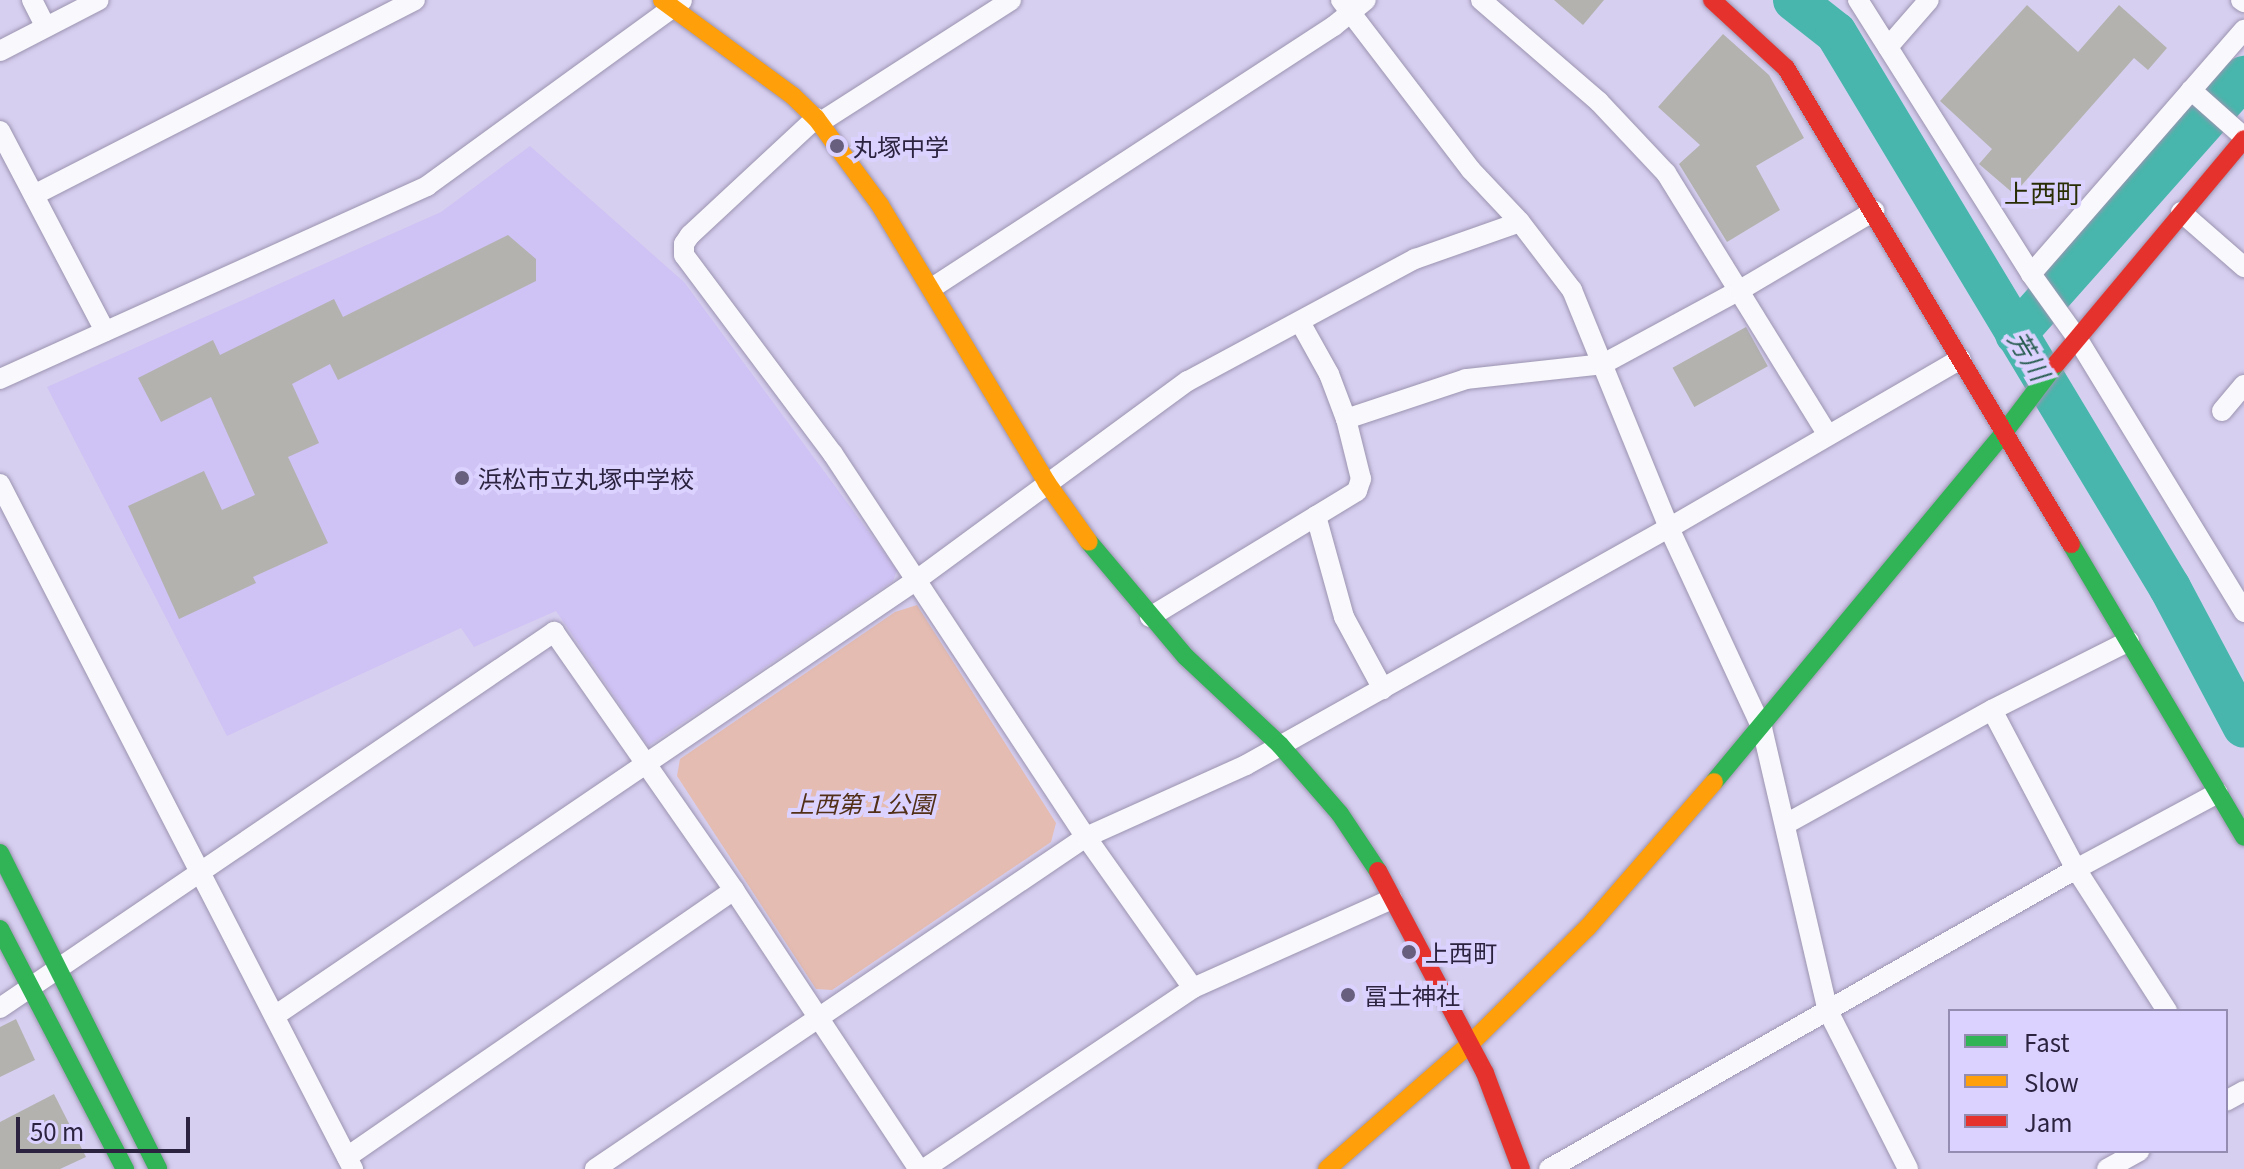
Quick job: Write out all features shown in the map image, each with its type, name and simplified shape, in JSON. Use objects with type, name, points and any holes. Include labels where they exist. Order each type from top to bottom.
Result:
[{"type":"street","points":[[32,0],[46,27]]},
{"type":"street","points":[[0,51],[99,0]]},
{"type":"street","points":[[34,195],[415,0]]},
{"type":"street","points":[[1011,0],[817,120],[690,235],[683,250],[833,454],[1086,837],[1193,988]]},
{"type":"street","points":[[1481,0],[1599,102],[1666,173],[1828,435]]},
{"type":"street","points":[[1712,0],[1786,68],[1960,359],[2006,430],[2244,837]]},
{"type":"street","points":[[1858,0],[2244,612]]},
{"type":"street","points":[[1888,47],[1929,0]]},
{"type":"street","points":[[0,379],[427,186],[673,2],[793,96],[817,120],[880,205],[1047,483],[1107,568],[1186,657],[1280,745],[1340,814],[1371,858],[1470,1044],[1494,1096],[1521,1169]]},
{"type":"street","points":[[932,288],[1353,5],[1471,170],[1520,222],[1566,279],[1669,528],[1762,728],[1828,1011],[1908,1169]]},
{"type":"street","points":[[2035,280],[2195,94],[2244,30]]},
{"type":"street","points":[[1327,1169],[1470,1044],[1588,927],[1762,728],[2006,430],[2072,343],[2244,138],[2195,94]]},
{"type":"street","points":[[0,131],[105,331]]},
{"type":"street","points":[[1346,419],[1466,379],[1603,364],[1740,290],[1874,211]]},
{"type":"street","points":[[2181,212],[2244,267]]},
{"type":"street","points":[[276,1015],[918,579],[1188,381],[1426,254],[1520,222]]},
{"type":"street","points":[[1150,617],[1351,496],[1360,485],[1346,419],[1329,374],[1300,322]]},
{"type":"street","points":[[595,1169],[1086,837],[1280,745],[1383,689],[1960,359]]},
{"type":"street","points":[[2222,411],[2244,385]]},
{"type":"street","points":[[0,484],[350,1163],[734,890]]},
{"type":"street","points":[[1316,516],[1344,617],[1383,689]]},
{"type":"street","points":[[0,1008],[554,632],[734,890],[921,1169],[1193,988],[1392,899]]},
{"type":"street","points":[[1786,824],[1992,710],[2129,641]]},
{"type":"street","points":[[1992,710],[2076,869],[2166,1009]]},
{"type":"street","points":[[1549,1169],[2076,869],[2218,793]]},
{"type":"street","points":[[0,853],[158,1169]]},
{"type":"street","points":[[0,929],[28,989],[125,1169]]},
{"type":"street","points":[[2107,1169],[2135,1153]]},
{"type":"shaded area","name":"浜松市立丸塚中学校","points":[[530,146],[684,282],[897,570],[893,581],[648,746],[556,611],[474,647],[461,628],[227,736],[47,387],[441,212]]},
{"type":"green space","name":"上西第１公園","points":[[917,605],[1056,823],[1051,842],[832,990],[816,989],[677,776],[680,759],[895,612]]},
{"type":"building","points":[[1554,0],[1604,0],[1583,25]]},
{"type":"building","points":[[2027,5],[2078,52],[2119,5],[2167,48],[2148,70],[2134,58],[2014,194],[1979,164],[1992,149],[1940,101]]},
{"type":"building","points":[[1723,34],[1769,75],[1804,138],[1756,166],[1780,210],[1727,242],[1679,164],[1700,145],[1658,107]]},
{"type":"building","points":[[508,235],[536,259],[536,281],[338,380],[330,364],[292,384],[319,443],[288,457],[328,543],[253,577],[256,583],[179,619],[128,506],[204,471],[222,510],[255,495],[211,397],[161,422],[138,378],[213,340],[220,355],[334,299],[343,317]]},
{"type":"building","points":[[1746,327],[1768,366],[1694,407],[1673,368]]},
{"type":"building","points":[[16,1019],[35,1060],[0,1077],[0,1027]]},
{"type":"building","points":[[54,1094],[86,1157],[60,1169],[0,1169],[0,1122]]},
{"type":"waterway","name":"芳川","points":[[1794,0],[1836,33],[2170,588],[2244,727]]},
{"type":"waterway","points":[[2016,334],[2244,77]]},
{"type":"traffic: fast","points":[[1714,782],[2006,430],[2056,364]]},
{"type":"traffic: fast","points":[[1089,542],[1186,657],[1280,745],[1340,814],[1378,871]]},
{"type":"traffic: fast","points":[[2071,544],[2244,837]]},
{"type":"traffic: fast","points":[[0,853],[158,1169]]},
{"type":"traffic: fast","points":[[0,929],[125,1169]]},
{"type":"traffic: slow","points":[[662,0],[793,96],[816,118],[880,205],[1047,483],[1089,542]]},
{"type":"traffic: slow","points":[[1327,1169],[1470,1044],[1588,927],[1714,782]]},
{"type":"traffic: jam","points":[[1712,0],[1786,68],[2071,544]]},
{"type":"traffic: jam","points":[[2056,364],[2244,139]]},
{"type":"traffic: jam","points":[[1378,871],[1485,1073],[1521,1169]]},
{"type":"place","name":"丸塚中学","points":[[837,146]]},
{"type":"place","name":"浜松市立丸塚中学校","points":[[462,478]]},
{"type":"place","name":"上西町","points":[[1409,952]]},
{"type":"place","name":"冨士神社","points":[[1348,995]]},
{"type":"district","name":"上西町","points":[[2043,192]]}]
